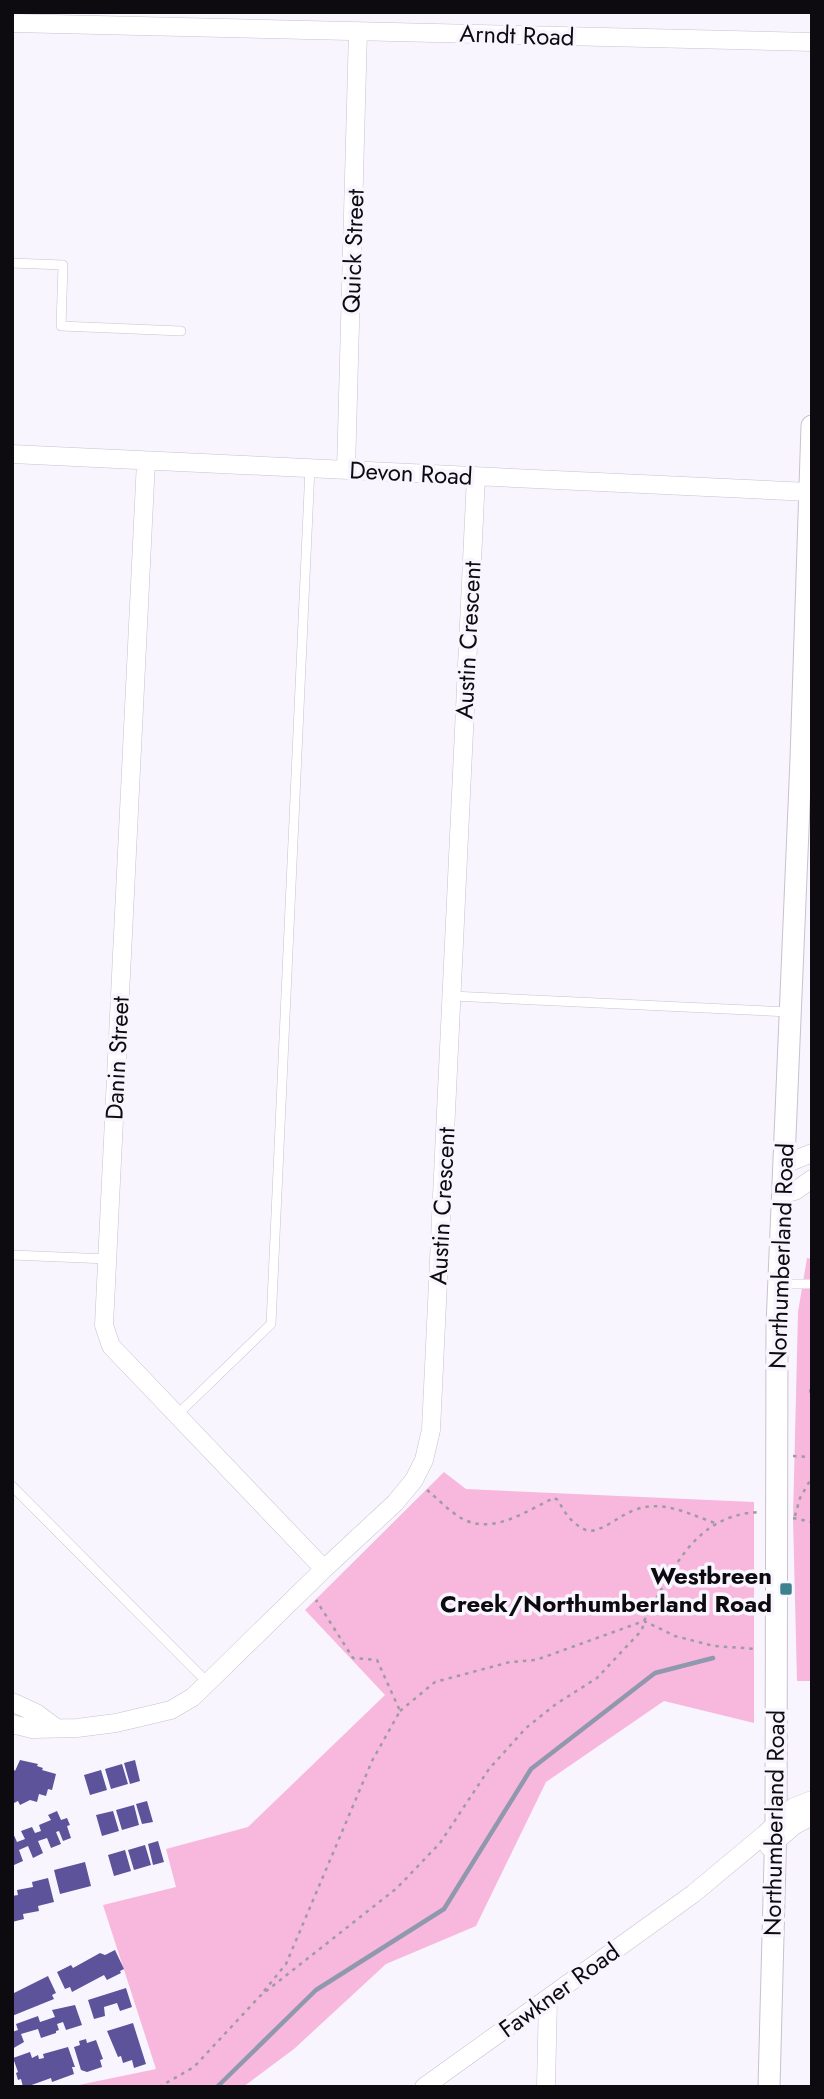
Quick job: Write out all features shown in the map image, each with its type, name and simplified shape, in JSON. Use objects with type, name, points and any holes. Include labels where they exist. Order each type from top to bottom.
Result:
[{"type":"street","points":[[377,31],[378,12]]},
{"type":"street","name":"Arndt Road","points":[[12,23],[812,42]]},
{"type":"street","name":"Quick Street","points":[[346,470],[358,31]]},
{"type":"street","name":"Northumberland Road","points":[[769,2087],[776,1652],[785,1518],[778,1284],[808,678],[812,426]]},
{"type":"street","name":"Devon Road","points":[[12,454],[809,492]]},
{"type":"street","name":"Danin Street","points":[[146,461],[104,1325],[111,1346],[324,1569]]},
{"type":"street","name":"Austin Crescent","points":[[12,1724],[32,1729],[89,1727],[157,1714],[182,1705],[395,1503],[414,1480],[424,1460],[431,1430],[476,476]]},
{"type":"street","points":[[783,1165],[812,1153]]},
{"type":"street","points":[[782,1192],[795,1191],[812,1179]]},
{"type":"street","points":[[12,1702],[36,1713],[55,1727]]},
{"type":"street","points":[[775,1833],[794,1807],[812,1800]]},
{"type":"street","points":[[775,1833],[812,1816]]},
{"type":"street","name":"Fawkner Road","points":[[424,2087],[695,1893],[732,1873],[775,1833]]},
{"type":"street","points":[[546,2087],[548,1998]]},
{"type":"lane","points":[[12,263],[63,265],[61,326],[181,331]]},
{"type":"lane","points":[[177,1415],[271,1324],[310,468]]},
{"type":"lane","points":[[452,996],[790,1012]]},
{"type":"lane","points":[[12,1255],[108,1259]]},
{"type":"lane","points":[[778,1284],[812,1284]]},
{"type":"lane","points":[[12,1486],[208,1683]]},
{"type":"path","points":[[812,1381],[812,1403]]},
{"type":"path","points":[[785,1518],[812,1477]]},
{"type":"path","points":[[414,1480],[462,1519],[478,1524],[502,1522],[554,1498],[573,1522],[588,1531],[601,1528],[646,1505],[671,1508],[715,1523]]},
{"type":"path","points":[[260,1996],[397,1888],[440,1843],[489,1769],[526,1728],[556,1704],[597,1678],[642,1630],[644,1621],[680,1558],[702,1532],[735,1515],[759,1512],[812,1522]]},
{"type":"path","points":[[307,1585],[352,1658],[377,1660],[400,1711]]},
{"type":"path","points":[[159,2087],[194,2067],[286,1964],[372,1761],[400,1711],[435,1682],[510,1662],[536,1660],[644,1621],[675,1636],[714,1646],[776,1652]]},
{"type":"shaded area","points":[[807,1258],[812,1259],[812,1681],[797,1681],[793,1518],[798,1312]]},
{"type":"shaded area","points":[[444,1472],[466,1489],[754,1502],[754,1723],[664,1701],[546,1782],[476,1926],[386,1964],[294,2049],[243,2087],[69,2087],[156,2069],[103,1905],[176,1887],[166,1849],[248,1827],[385,1695],[305,1610]]},
{"type":"building","points":[[20,1760],[38,1764],[42,1770],[56,1774],[52,1790],[48,1789],[46,1796],[39,1794],[37,1802],[30,1800],[20,1805],[18,1801],[14,1803],[12,1800],[12,1767],[15,1771]]},
{"type":"building","points":[[135,1760],[140,1781],[130,1784],[124,1763]]},
{"type":"building","points":[[122,1764],[128,1784],[111,1789],[105,1769]]},
{"type":"building","points":[[101,1770],[107,1790],[90,1795],[84,1775]]},
{"type":"building","points":[[147,1801],[153,1822],[142,1824],[136,1804]]},
{"type":"building","points":[[134,1805],[139,1825],[122,1830],[116,1810]]},
{"type":"building","points":[[57,1811],[61,1820],[67,1818],[71,1838],[63,1841],[59,1831],[56,1832],[61,1844],[51,1848],[47,1838],[38,1841],[43,1853],[33,1858],[28,1846],[19,1850],[23,1861],[14,1865],[12,1831],[17,1842],[25,1839],[21,1831],[32,1827],[35,1833],[41,1831],[39,1825],[51,1820],[48,1815]]},
{"type":"building","points":[[113,1811],[119,1831],[102,1836],[96,1815]]},
{"type":"building","points":[[158,1841],[164,1862],[153,1865],[148,1844]]},
{"type":"building","points":[[145,1845],[151,1865],[134,1870],[128,1850]]},
{"type":"building","points":[[125,1850],[131,1871],[114,1876],[108,1855]]},
{"type":"building","points":[[85,1862],[91,1886],[60,1894],[54,1870]]},
{"type":"building","points":[[48,1878],[54,1902],[38,1906],[39,1911],[23,1914],[24,1919],[12,1922],[12,1896],[18,1895],[17,1890],[33,1887],[32,1882]]},
{"type":"building","points":[[115,1950],[124,1969],[121,1973],[107,1980],[104,1975],[72,1992],[70,1987],[65,1989],[57,1972],[71,1965],[73,1968],[100,1953],[105,1955]]},
{"type":"building","points":[[48,1976],[56,1993],[52,1995],[54,1999],[12,2016],[12,1994]]},
{"type":"building","points":[[126,1988],[132,2007],[120,2011],[117,2003],[104,2007],[105,2016],[94,2019],[88,2000]]},
{"type":"building","points":[[75,2005],[82,2025],[66,2030],[63,2022],[57,2024],[59,2030],[56,2033],[41,2038],[38,2029],[21,2034],[24,2042],[12,2049],[12,2032],[18,2030],[16,2024],[38,2016],[40,2022],[55,2017],[52,2010]]},
{"type":"building","points":[[133,2023],[146,2064],[134,2068],[132,2060],[123,2063],[121,2056],[118,2057],[107,2031]]},
{"type":"building","points":[[86,2039],[87,2043],[96,2040],[103,2059],[100,2060],[102,2067],[87,2072],[81,2070],[74,2047],[80,2045],[79,2041]]},
{"type":"building","points":[[68,2047],[75,2067],[72,2067],[74,2074],[52,2082],[51,2078],[23,2087],[21,2079],[18,2080],[13,2058],[30,2052],[32,2058],[38,2055],[39,2059],[44,2058],[43,2054]]},
{"type":"waterway","points":[[217,2087],[316,1990],[444,1909],[531,1769],[655,1673],[713,1658]]},
{"type":"place","name":"Westbreen Creek/Northumberland Road","points":[[786,1589]]}]
